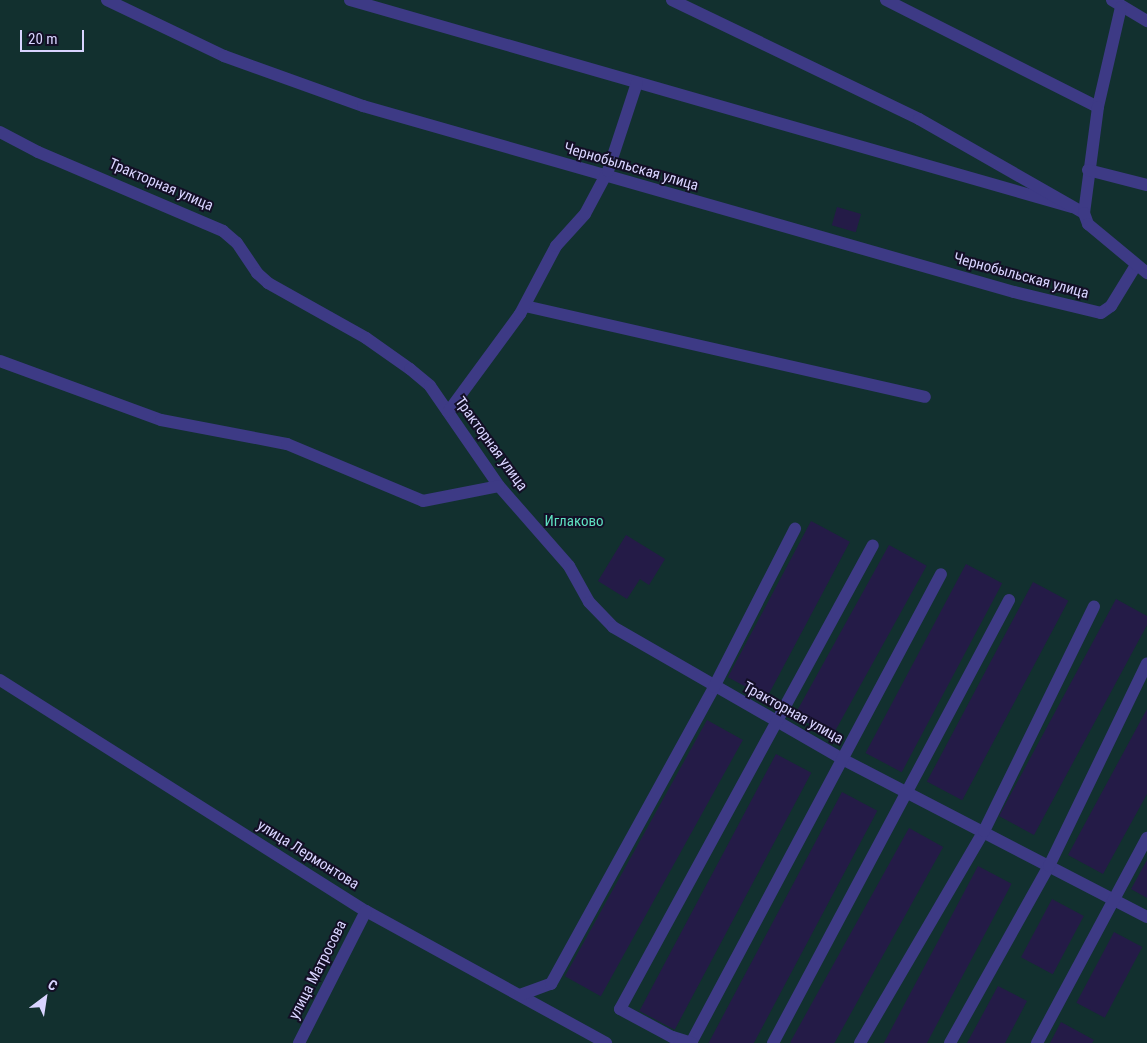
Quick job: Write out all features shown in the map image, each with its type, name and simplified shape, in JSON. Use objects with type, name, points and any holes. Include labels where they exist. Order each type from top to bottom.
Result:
[{"type":"street","name":"Чернобыльская улица","points":[[107,0],[224,56],[321,92],[605,178],[1004,289],[1101,313],[1111,306],[1136,266]]},
{"type":"street","points":[[350,0],[1072,207]]},
{"type":"street","points":[[672,0],[919,119],[1084,213]]},
{"type":"street","points":[[886,0],[1098,107]]},
{"type":"street","points":[[1147,21],[1117,3],[1088,170],[1084,213],[1088,224],[1136,266],[1147,273]]},
{"type":"street","points":[[448,412],[525,306],[546,262],[585,214],[605,178],[637,83]]},
{"type":"street","name":"Тракторная улица","points":[[0,132],[38,152],[223,231],[237,242],[257,273],[268,283],[386,352],[430,386],[499,486],[569,566],[600,616],[776,723],[1147,917]]},
{"type":"street","points":[[1088,170],[1147,185]]},
{"type":"street","points":[[525,306],[925,397]]},
{"type":"street","points":[[0,361],[161,420],[288,444],[424,501],[499,486]]},
{"type":"street","points":[[520,995],[551,984],[714,687],[795,529]]},
{"type":"street","points":[[873,545],[620,1009],[672,1037],[692,1042],[844,760],[941,574]]},
{"type":"street","points":[[773,1043],[904,791],[1009,600]]},
{"type":"street","points":[[860,1043],[984,831],[1094,606]]},
{"type":"street","points":[[950,1043],[1048,866],[1147,663]]},
{"type":"street","name":"улица Лермонтова","points":[[0,680],[366,911],[606,1043]]},
{"type":"street","points":[[1037,1043],[1147,838]]},
{"type":"street","name":"улица Матросова","points":[[299,1043],[366,911]]},
{"type":"green space","name":"Иглаково","points":[[0,0],[1147,0],[1147,1043],[0,1043]]},
{"type":"building","points":[[837,207],[861,214],[856,232],[832,225]]},
{"type":"building","points":[[811,521],[850,542],[767,698],[728,677]]},
{"type":"building","points":[[626,535],[665,559],[649,585],[640,579],[627,599],[598,581]]},
{"type":"building","points":[[889,545],[927,566],[832,736],[794,716]]},
{"type":"building","points":[[966,564],[1002,583],[902,772],[866,753]]},
{"type":"building","points":[[1033,582],[1068,601],[962,800],[927,782]]},
{"type":"building","points":[[1116,599],[1147,616],[1147,625],[1034,835],[999,816]]},
{"type":"building","points":[[1147,709],[1147,794],[1103,874],[1068,855]]},
{"type":"building","points":[[707,720],[743,740],[601,996],[565,976]]},
{"type":"building","points":[[776,754],[811,773],[675,1030],[639,1011]]},
{"type":"building","points":[[842,792],[877,811],[754,1043],[709,1043]]},
{"type":"building","points":[[909,828],[943,847],[834,1043],[790,1042]]},
{"type":"building","points":[[1147,860],[1147,898],[1131,889]]},
{"type":"building","points":[[978,866],[1012,884],[927,1043],[884,1043]]},
{"type":"building","points":[[1052,899],[1084,916],[1053,974],[1021,957]]},
{"type":"building","points":[[1114,932],[1142,947],[1105,1018],[1076,1003]]},
{"type":"building","points":[[998,986],[1027,1001],[1005,1043],[967,1043]]},
{"type":"building","points":[[1061,1022],[1094,1040],[1092,1043],[1050,1043]]}]
